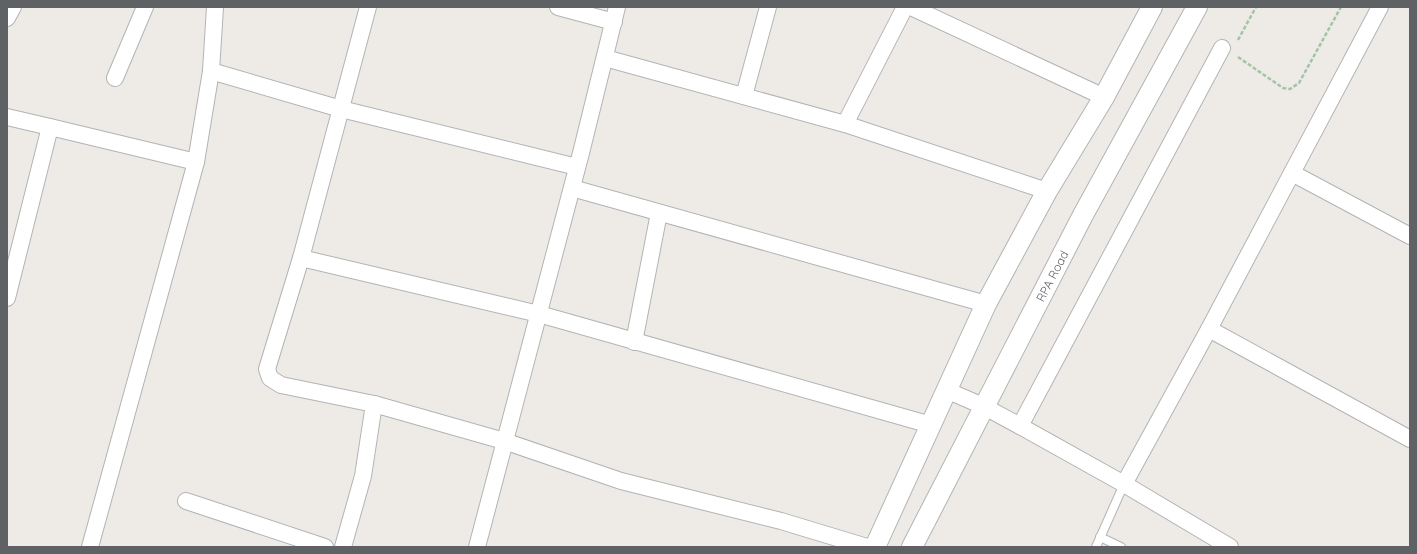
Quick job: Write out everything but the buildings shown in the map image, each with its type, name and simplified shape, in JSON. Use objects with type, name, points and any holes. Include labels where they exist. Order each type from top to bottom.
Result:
[{"type":"street","points":[[7,18],[13,7]]},
{"type":"street","points":[[115,78],[145,7]]},
{"type":"street","points":[[90,547],[196,162],[212,71],[215,7]]},
{"type":"street","points":[[368,7],[301,258],[267,369],[270,378],[281,385],[374,404],[504,441],[621,481],[781,521],[867,547]]},
{"type":"street","points":[[477,547],[572,188],[615,14],[558,7]]},
{"type":"street","points":[[744,96],[768,7]]},
{"type":"street","points":[[845,124],[905,7]]},
{"type":"street","points":[[911,7],[1104,97]]},
{"type":"street","points":[[875,547],[986,304],[1047,191],[1104,97],[1152,7]]},
{"type":"street","name":"RPA Road","points":[[912,547],[983,406],[1083,215],[1197,7]]},
{"type":"street","points":[[1124,484],[1380,7]]},
{"type":"street","points":[[1020,426],[1231,50]]},
{"type":"street","points":[[605,58],[845,124],[1047,191]]},
{"type":"street","points":[[212,71],[341,109],[577,167]]},
{"type":"street","points":[[7,117],[196,162]]},
{"type":"street","points":[[7,298],[50,127]]},
{"type":"street","points":[[1292,173],[1410,236]]},
{"type":"street","points":[[572,188],[986,304]]},
{"type":"street","points":[[634,342],[659,212]]},
{"type":"street","points":[[301,258],[539,314],[931,425]]},
{"type":"street","points":[[1208,329],[1410,439]]},
{"type":"street","points":[[946,390],[983,406],[1020,426],[1124,484],[1230,547]]},
{"type":"street","points":[[343,547],[362,476],[374,404]]},
{"type":"street","points":[[186,501],[325,547]]},
{"type":"lane","points":[[1096,547],[1124,484]]},
{"type":"lane","points":[[1100,537],[1121,547]]},
{"type":"path","points":[[1256,7],[1231,50],[1283,88],[1290,89],[1299,83],[1341,7]]}]
